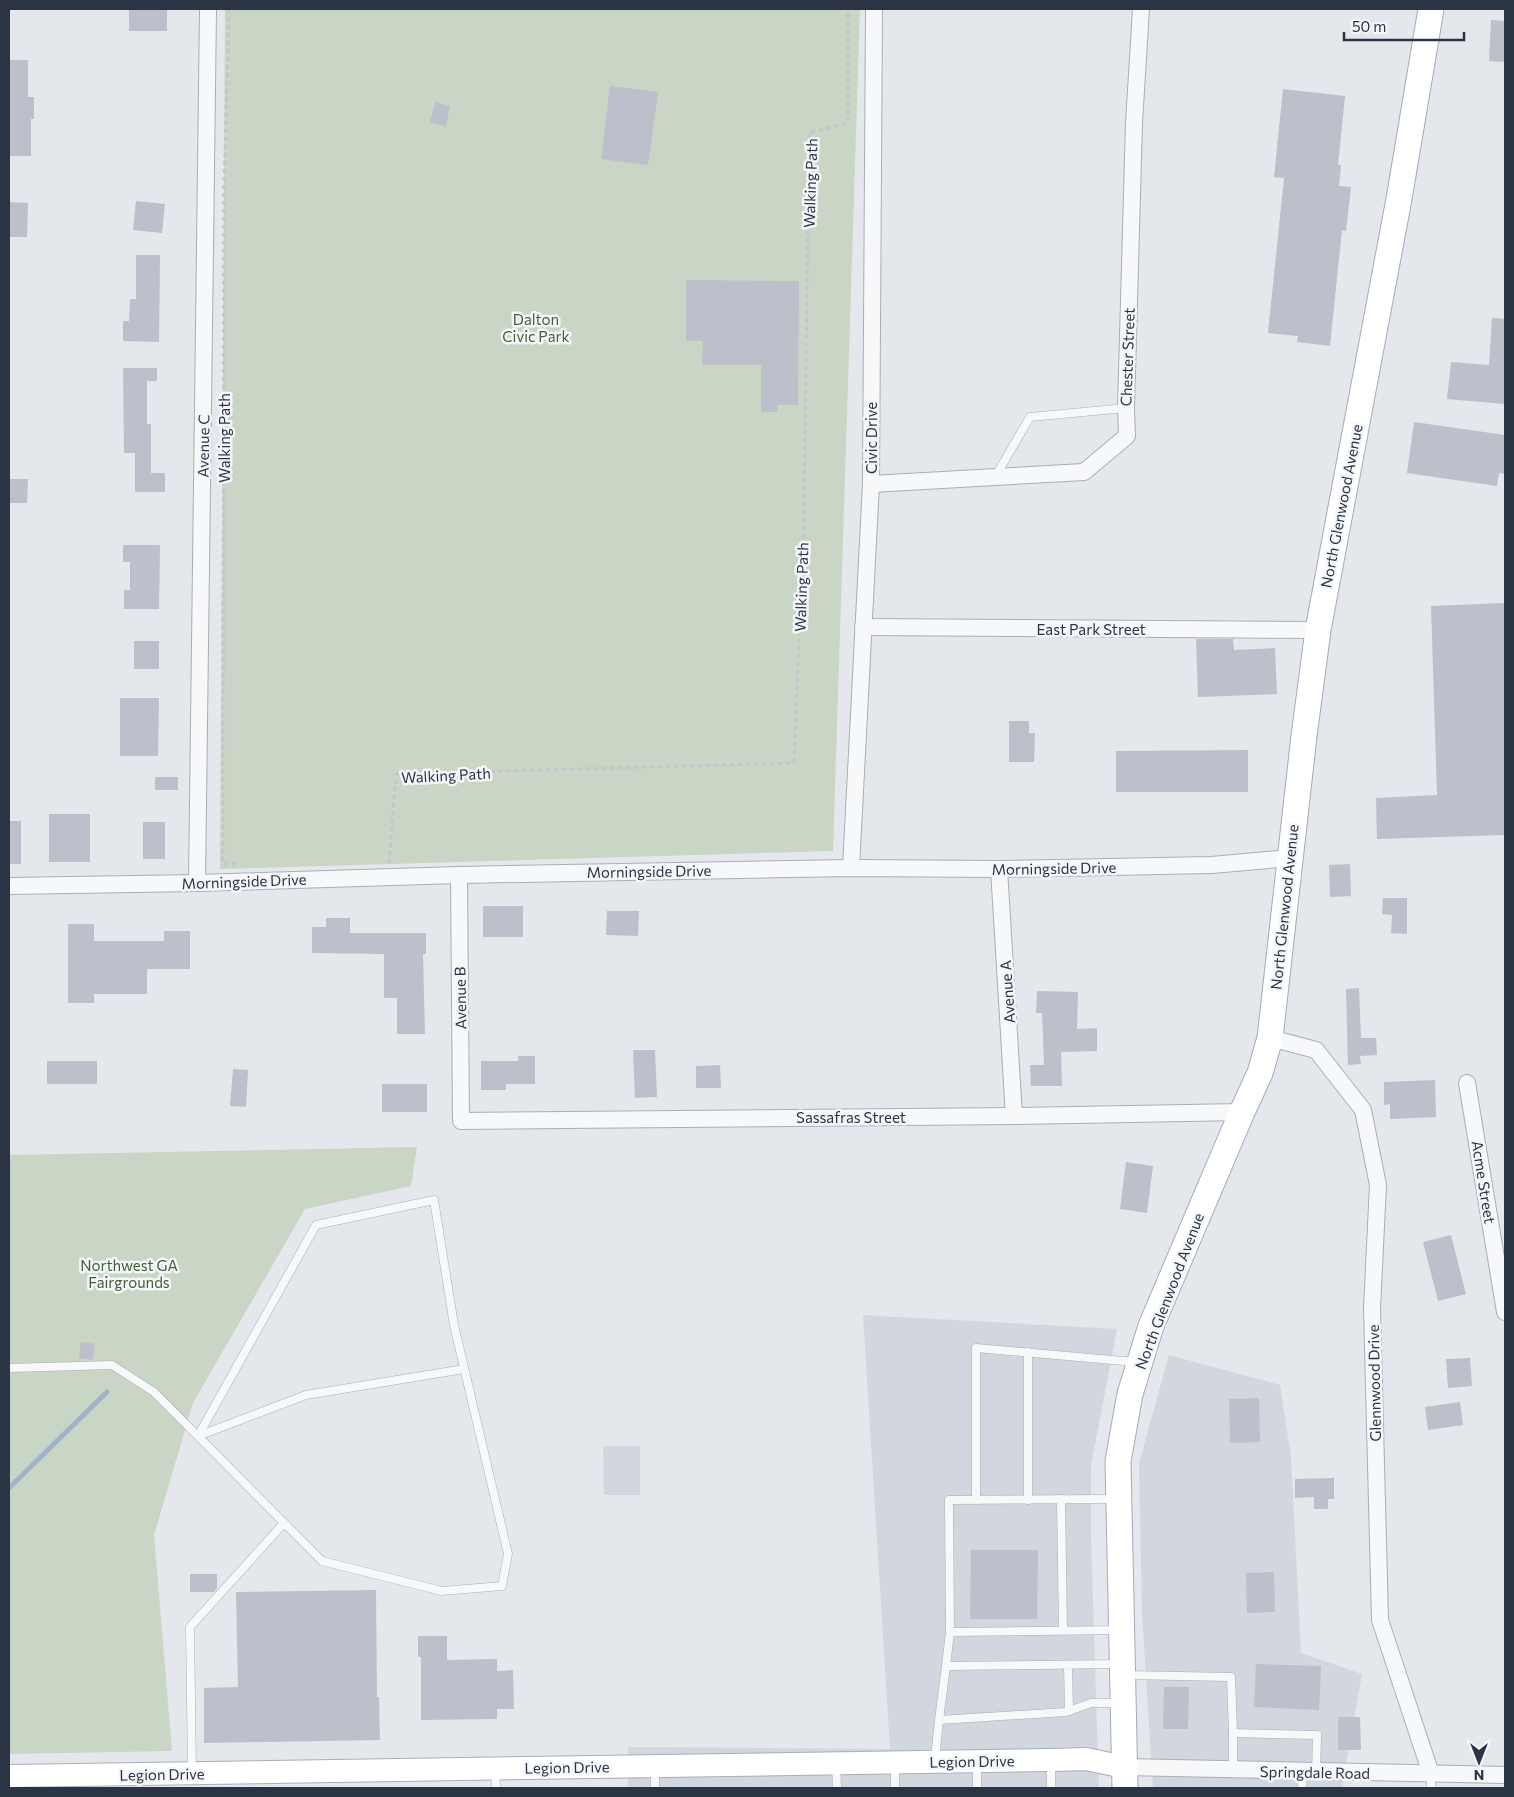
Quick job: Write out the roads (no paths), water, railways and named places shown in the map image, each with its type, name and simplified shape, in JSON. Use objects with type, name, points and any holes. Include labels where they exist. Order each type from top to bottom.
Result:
[{"type":"main road","name":"North Glenwood Avenue","points":[[1125,1778],[1118,1461],[1130,1394],[1151,1326],[1260,1073],[1270,1038],[1318,630],[1399,199],[1431,9]]},
{"type":"street","name":"Avenue C","points":[[197,883],[208,9]]},
{"type":"street","name":"Civic Drive","points":[[850,868],[870,484],[874,9]]},
{"type":"street","name":"Chester Street","points":[[870,484],[1084,472],[1127,436],[1126,408],[1134,123],[1141,9]]},
{"type":"street","name":"East Park Street","points":[[864,627],[1318,630]]},
{"type":"street","name":"Morningside Drive","points":[[9,886],[850,868],[999,869],[1212,866],[1290,858]]},
{"type":"street","name":"Avenue A","points":[[999,869],[1014,1116]]},
{"type":"street","name":"Avenue B","points":[[459,875],[461,1121]]},
{"type":"street","name":"Glennwood Drive","points":[[1270,1038],[1316,1050],[1363,1110],[1378,1185],[1372,1308],[1380,1620],[1431,1781]]},
{"type":"street","name":"Acme Street","points":[[1467,1082],[1505,1312]]},
{"type":"street","name":"Sassafras Street","points":[[461,1121],[1242,1112]]},
{"type":"street","name":"Legion Drive","points":[[9,1776],[192,1781],[495,1778],[654,1766],[1086,1760],[1125,1778]]},
{"type":"street","name":"Springdale Road","points":[[1125,1778],[1233,1770],[1309,1772],[1431,1781],[1505,1775]]},
{"type":"lane","points":[[994,478],[1030,417],[1126,408]]},
{"type":"lane","points":[[9,1368],[112,1365],[154,1392],[322,1561],[442,1591],[502,1586],[508,1554],[454,1325],[434,1200],[316,1225],[198,1436]]},
{"type":"lane","points":[[976,1500],[976,1348],[1140,1363]]},
{"type":"lane","points":[[1028,1352],[1028,1500]]},
{"type":"lane","points":[[198,1436],[306,1394],[464,1369]]},
{"type":"lane","points":[[1060,1499],[1063,1630]]},
{"type":"lane","points":[[935,1761],[950,1632],[949,1500],[1119,1499]]},
{"type":"lane","points":[[192,1781],[190,1627],[284,1523]]},
{"type":"lane","points":[[950,1632],[1121,1630]]},
{"type":"lane","points":[[946,1666],[1068,1665],[1232,1677],[1233,1770]]},
{"type":"lane","points":[[1068,1665],[1069,1710]]},
{"type":"lane","points":[[939,1720],[1069,1710],[1091,1703],[1123,1703]]},
{"type":"lane","points":[[1233,1733],[1317,1735],[1309,1772],[1302,1788]]},
{"type":"lane","points":[[1051,1760],[1051,1788]]},
{"type":"lane","points":[[976,1761],[978,1788]]},
{"type":"lane","points":[[894,1762],[895,1788]]},
{"type":"lane","points":[[836,1763],[837,1788]]},
{"type":"lane","points":[[654,1766],[655,1788]]},
{"type":"waterway","points":[[9,1488],[107,1392]]},
{"type":"park label","name":"Dalton Civic Park","points":[[536,328]]},
{"type":"park label","name":"Northwest GA Fairgrounds","points":[[129,1274]]}]
